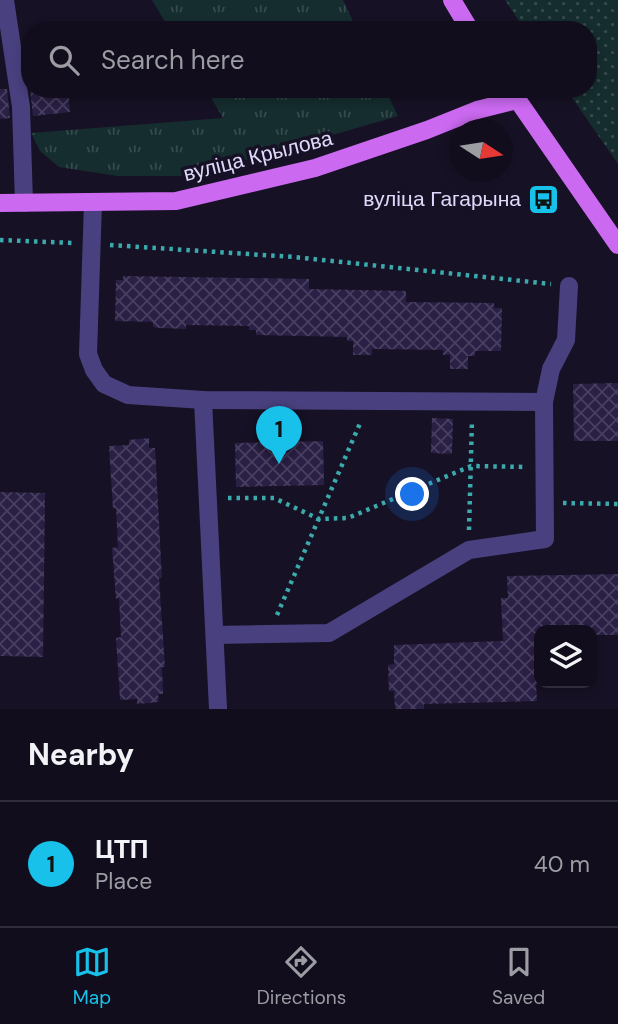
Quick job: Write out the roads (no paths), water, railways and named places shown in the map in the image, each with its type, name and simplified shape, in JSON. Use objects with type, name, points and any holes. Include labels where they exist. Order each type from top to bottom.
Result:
[{"type":"main road","points":[[452,0],[465,21]]},
{"type":"main road","name":"вуліца Крылова","points":[[0,203],[176,201],[315,167],[427,130],[505,98]]},
{"type":"main road","points":[[517,98],[618,245]]},
{"type":"lane","points":[[5,0],[21,107],[24,203]]},
{"type":"lane","points":[[93,203],[88,354],[94,370],[104,384],[128,395],[203,400],[544,402]]},
{"type":"lane","points":[[215,635],[330,633],[469,550],[545,539],[544,402],[551,369],[566,340],[569,286]]},
{"type":"lane","points":[[203,400],[218,709]]},
{"type":"place","name":"вуліца Гагарына","points":[[544,199]]},
{"type":"place","name":"ЦТП","points":[[279,464]]}]
